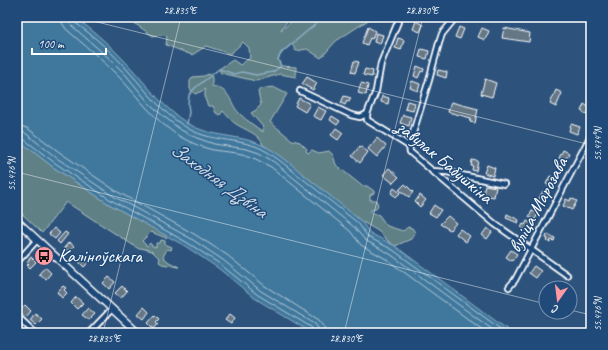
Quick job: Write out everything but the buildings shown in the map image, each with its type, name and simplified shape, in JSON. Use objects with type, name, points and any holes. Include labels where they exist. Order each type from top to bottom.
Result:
[{"type":"main road","points":[[17,221],[138,333]]},
{"type":"street","points":[[300,91],[352,115],[360,117],[367,114],[376,91],[381,63],[400,17]]},
{"type":"street","points":[[408,146],[430,80],[442,34],[456,17]]},
{"type":"street","name":"завулак Бабушкіна","points":[[367,114],[367,120],[408,146],[410,152],[495,224],[567,276]]},
{"type":"street","name":"вуліца Марозава","points":[[509,287],[515,280],[591,135]]},
{"type":"street","points":[[432,171],[447,172],[504,184]]},
{"type":"street","points":[[17,262],[37,240]]},
{"type":"street","points":[[90,333],[112,309]]},
{"type":"street","points":[[17,316],[35,333]]},
{"type":"green space","points":[[125,17],[286,17],[289,19],[280,31],[297,17],[373,17],[336,41],[321,58],[307,49],[296,51],[292,44],[278,59],[281,66],[296,67],[296,77],[280,74],[256,81],[221,73],[219,69],[233,60],[240,65],[250,58],[249,48],[243,42],[230,54],[206,46],[192,55],[166,45],[167,36],[153,36]]},
{"type":"green space","points":[[209,74],[212,77],[212,86],[224,91],[236,110],[263,132],[263,127],[251,113],[261,105],[258,92],[260,89],[273,87],[287,94],[270,122],[292,140],[300,142],[307,149],[306,151],[308,153],[312,150],[319,153],[329,151],[333,155],[336,165],[362,186],[367,186],[374,191],[374,193],[370,195],[370,200],[376,200],[378,205],[376,209],[371,210],[371,212],[379,215],[387,226],[403,231],[408,227],[412,228],[415,232],[411,239],[395,246],[378,231],[361,221],[279,155],[263,145],[256,135],[234,123],[223,111],[220,115],[216,113],[213,106],[208,106],[205,99],[205,89],[195,94],[190,89],[190,81],[193,77]]},
{"type":"green space","points":[[17,139],[53,167],[109,204],[168,236],[166,238],[151,232],[142,241],[147,246],[150,243],[152,246],[156,247],[156,243],[160,243],[161,240],[165,241],[165,244],[172,247],[171,250],[167,249],[163,257],[179,267],[162,264],[159,262],[160,259],[152,251],[141,248],[139,249],[66,202],[42,233],[17,209]]},
{"type":"water","name":"Заходняя Дзвіна","points":[[17,17],[74,17],[112,49],[158,98],[187,123],[196,128],[215,134],[244,139],[262,145],[273,151],[361,221],[370,233],[395,246],[512,333],[312,333],[256,299],[218,268],[185,246],[109,204],[53,167],[17,139]]},
{"type":"waterway","points":[[187,124],[189,95],[195,88],[219,69],[234,74],[242,72],[256,75],[273,72],[281,66],[278,59],[281,53],[324,17]]},
{"type":"place","name":"Каліноўскага","points":[[44,256]]}]
